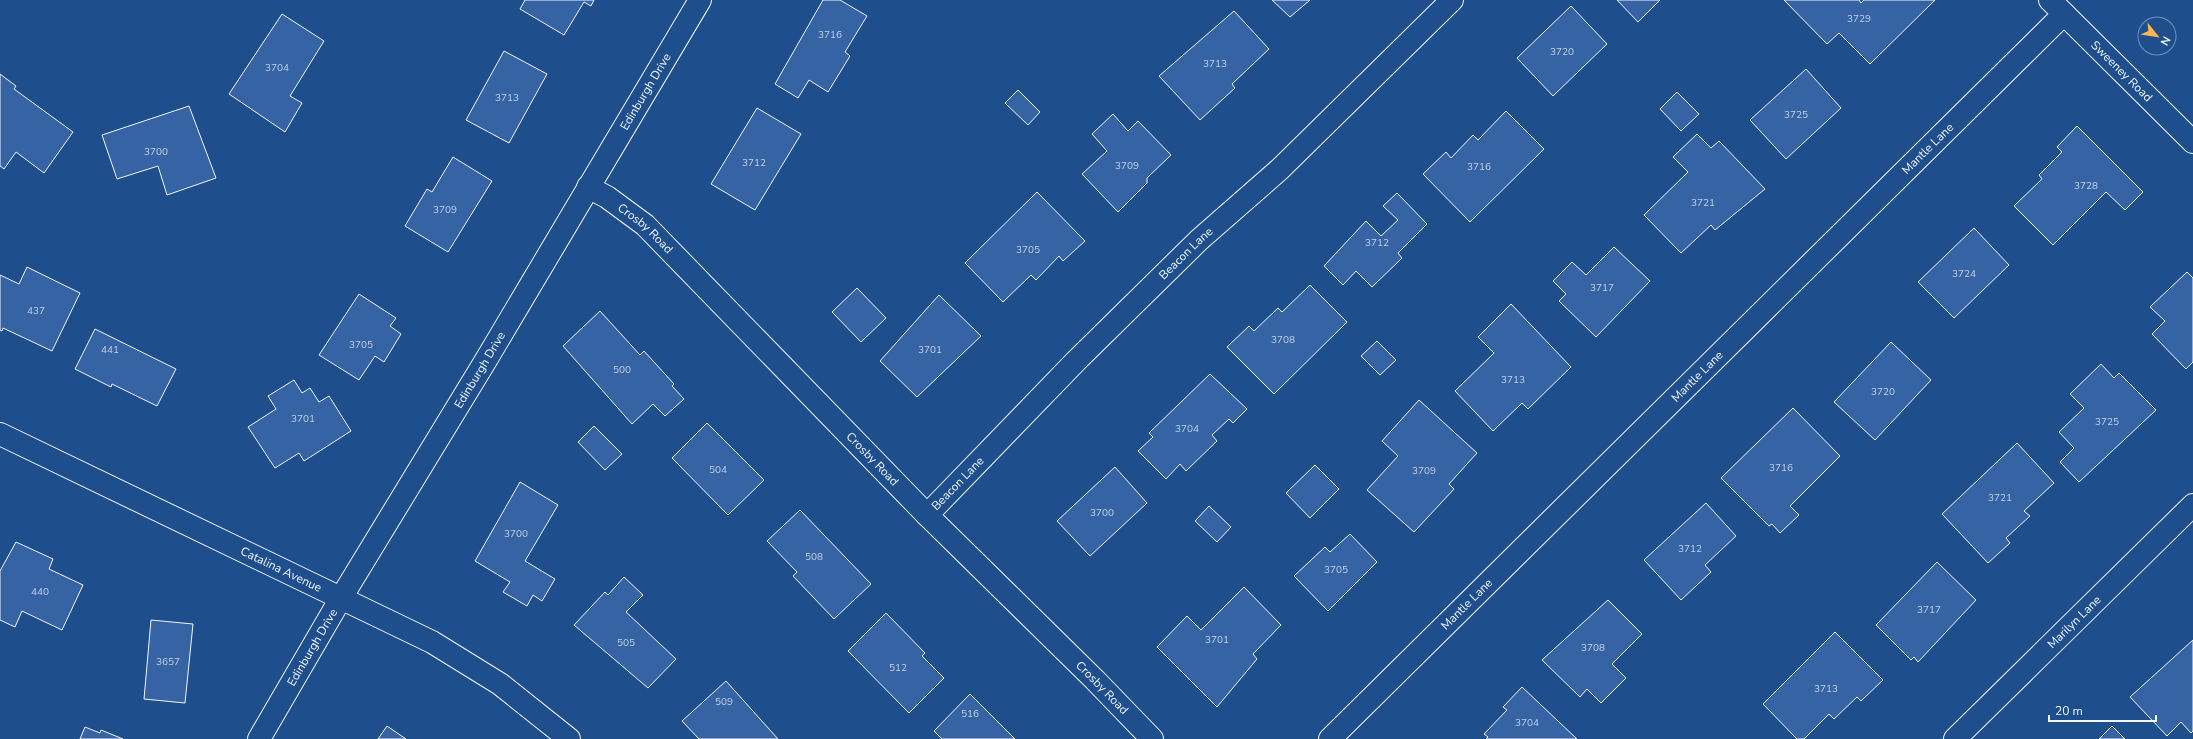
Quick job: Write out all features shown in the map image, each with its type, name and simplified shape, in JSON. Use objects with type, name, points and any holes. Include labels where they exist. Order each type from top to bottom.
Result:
[{"type":"street","name":"Edinburgh Drive","points":[[259,739],[341,598],[490,353],[700,0]]},
{"type":"street","name":"Beacon Lane","points":[[927,515],[1098,339],[1199,240],[1280,169],[1452,0]]},
{"type":"street","name":"Sweeney Road","points":[[2057,7],[2193,142]]},
{"type":"street","name":"Mantle Lane","points":[[1330,739],[2057,7]]},
{"type":"street","name":"Crosby Road","points":[[588,187],[607,197],[645,225],[927,515],[1095,680],[1152,739]]},
{"type":"street","name":"Catalina Avenue","points":[[0,434],[432,642],[500,684],[570,739]]},
{"type":"street","name":"Marilyn Lane","points":[[1955,739],[2193,505]]},
{"type":"building","points":[[525,0],[594,0],[591,6],[584,2],[564,35],[520,9]]},
{"type":"building","points":[[823,0],[840,0],[867,16],[845,52],[850,56],[828,92],[809,80],[798,98],[775,84]]},
{"type":"building","points":[[1272,0],[1310,0],[1290,17]]},
{"type":"building","points":[[1617,0],[1660,0],[1638,22]]},
{"type":"building","points":[[1784,0],[1859,0],[1861,3],[1864,0],[1935,0],[1870,64],[1839,33],[1827,44]]},
{"type":"building","points":[[1571,6],[1607,44],[1553,96],[1517,58]]},
{"type":"building","points":[[1234,11],[1269,49],[1232,84],[1235,88],[1200,120],[1159,76]]},
{"type":"building","points":[[282,14],[324,41],[290,96],[302,103],[285,132],[229,94]]},
{"type":"building","points":[[504,51],[547,74],[509,143],[466,120]]},
{"type":"building","points":[[1806,69],[1841,108],[1786,159],[1750,120]]},
{"type":"building","points":[[0,74],[16,86],[14,89],[73,132],[44,173],[16,152],[4,169],[0,166]]},
{"type":"building","points":[[1018,90],[1040,112],[1028,125],[1005,103]]},
{"type":"building","points":[[1677,92],[1699,114],[1681,131],[1660,109]]},
{"type":"building","points":[[189,106],[216,178],[167,195],[158,166],[117,179],[102,135]]},
{"type":"building","points":[[757,108],[801,134],[755,210],[711,184]]},
{"type":"building","points":[[1506,111],[1544,149],[1470,222],[1423,174],[1446,152],[1451,158],[1473,135],[1478,140]]},
{"type":"building","points":[[1113,114],[1128,131],[1138,121],[1171,155],[1147,178],[1147,183],[1118,212],[1082,174],[1107,151],[1092,134]]},
{"type":"building","points":[[2077,126],[2143,192],[2125,210],[2106,192],[2053,245],[2014,206],[2042,179],[2039,175],[2062,152],[2057,147]]},
{"type":"building","points":[[1697,134],[1711,148],[1719,141],[1765,189],[1715,230],[1711,225],[1681,253],[1644,215],[1688,172],[1673,157]]},
{"type":"building","points":[[453,157],[492,181],[448,252],[405,226],[427,189],[432,192]]},
{"type":"building","points":[[1037,192],[1085,241],[1063,261],[1059,256],[1036,280],[1031,275],[1003,302],[965,263]]},
{"type":"building","points":[[1397,193],[1427,224],[1398,253],[1402,258],[1372,287],[1356,271],[1343,285],[1324,266],[1366,221],[1381,236],[1398,220],[1383,206]]},
{"type":"building","points":[[1974,228],[2009,265],[1954,318],[1918,282]]},
{"type":"building","points":[[1614,247],[1650,281],[1596,337],[1559,301],[1566,294],[1553,281],[1572,262],[1586,275]]},
{"type":"building","points":[[27,267],[80,293],[52,351],[3,328],[2,331],[0,330],[0,275],[19,284]]},
{"type":"building","points":[[2187,272],[2193,278],[2193,362],[2186,369],[2152,334],[2165,321],[2150,307]]},
{"type":"building","points":[[1310,285],[1347,322],[1274,394],[1227,347],[1249,326],[1254,331],[1278,308],[1282,312]]},
{"type":"building","points":[[857,288],[886,318],[861,342],[832,312]]},
{"type":"building","points":[[359,294],[396,318],[390,326],[401,334],[384,362],[375,356],[359,380],[319,355]]},
{"type":"building","points":[[939,295],[981,336],[917,397],[880,361]]},
{"type":"building","points":[[1511,304],[1571,367],[1528,409],[1522,403],[1493,431],[1455,391],[1494,353],[1478,337]]},
{"type":"building","points":[[600,311],[640,355],[644,351],[674,384],[672,386],[684,399],[665,416],[653,404],[632,424],[563,346]]},
{"type":"building","points":[[95,329],[176,369],[157,406],[112,384],[111,387],[75,369]]},
{"type":"building","points":[[1377,341],[1396,360],[1380,375],[1361,356]]},
{"type":"building","points":[[1891,342],[1931,380],[1875,440],[1834,402]]},
{"type":"building","points":[[2101,364],[2114,378],[2119,373],[2156,410],[2079,482],[2060,462],[2074,448],[2059,432],[2084,408],[2070,394]]},
{"type":"building","points":[[1210,374],[1247,409],[1233,423],[1229,419],[1212,435],[1217,441],[1186,471],[1180,464],[1166,479],[1138,451],[1153,437],[1149,433]]},
{"type":"building","points":[[294,380],[302,393],[310,388],[319,402],[329,396],[351,431],[304,461],[299,453],[275,468],[248,427],[276,409],[268,396]]},
{"type":"building","points":[[1419,400],[1477,453],[1449,484],[1454,489],[1414,532],[1367,490],[1398,456],[1382,441]]},
{"type":"building","points":[[1793,408],[1840,456],[1790,506],[1799,515],[1780,533],[1772,524],[1769,526],[1721,478]]},
{"type":"building","points":[[707,423],[764,480],[728,515],[672,458]]},
{"type":"building","points":[[594,426],[622,454],[605,470],[578,442]]},
{"type":"building","points":[[2017,443],[2054,483],[2024,511],[2030,516],[2006,538],[2010,543],[1988,563],[1942,514]]},
{"type":"building","points":[[1315,465],[1339,489],[1310,518],[1286,493]]},
{"type":"building","points":[[1115,467],[1147,503],[1090,556],[1057,521]]},
{"type":"building","points":[[520,482],[558,505],[525,561],[555,579],[542,601],[533,595],[527,606],[503,592],[510,582],[475,561]]},
{"type":"building","points":[[1706,503],[1736,536],[1705,565],[1711,572],[1681,600],[1644,560]]},
{"type":"building","points":[[1209,506],[1231,527],[1217,542],[1195,521]]},
{"type":"building","points":[[800,510],[871,584],[834,619],[793,576],[797,572],[767,541]]},
{"type":"building","points":[[1350,534],[1377,562],[1328,611],[1294,576],[1325,547],[1330,552]]},
{"type":"building","points":[[16,542],[53,559],[49,569],[83,585],[62,630],[22,611],[15,627],[0,620],[0,571]]},
{"type":"building","points":[[1937,562],[1976,600],[1918,662],[1914,657],[1911,660],[1876,625]]},
{"type":"building","points":[[624,577],[643,595],[626,612],[676,659],[648,688],[574,625],[605,592],[608,595]]},
{"type":"building","points":[[1244,587],[1281,625],[1253,654],[1257,659],[1217,707],[1157,647],[1187,616],[1201,630]]},
{"type":"building","points":[[1608,600],[1642,634],[1612,664],[1626,678],[1601,703],[1587,689],[1580,697],[1542,660]]},
{"type":"building","points":[[886,613],[925,653],[922,656],[944,678],[909,713],[848,651]]},
{"type":"building","points":[[151,620],[193,624],[185,703],[144,699]]},
{"type":"building","points":[[1835,632],[1883,680],[1861,701],[1857,697],[1834,719],[1829,714],[1804,739],[1797,739],[1763,704]]},
{"type":"building","points":[[2193,640],[2193,731],[2191,733],[2181,722],[2167,736],[2130,697]]},
{"type":"building","points":[[726,681],[778,739],[699,739],[682,721]]},
{"type":"building","points":[[1522,687],[1577,739],[1486,739],[1488,737],[1484,734],[1507,710],[1503,707]]},
{"type":"building","points":[[970,694],[1015,739],[942,739],[934,731]]},
{"type":"building","points":[[387,726],[406,739],[378,739]]},
{"type":"building","points":[[2112,726],[2125,739],[2099,739]]},
{"type":"building","points":[[85,727],[100,733],[101,730],[123,739],[80,739]]}]
